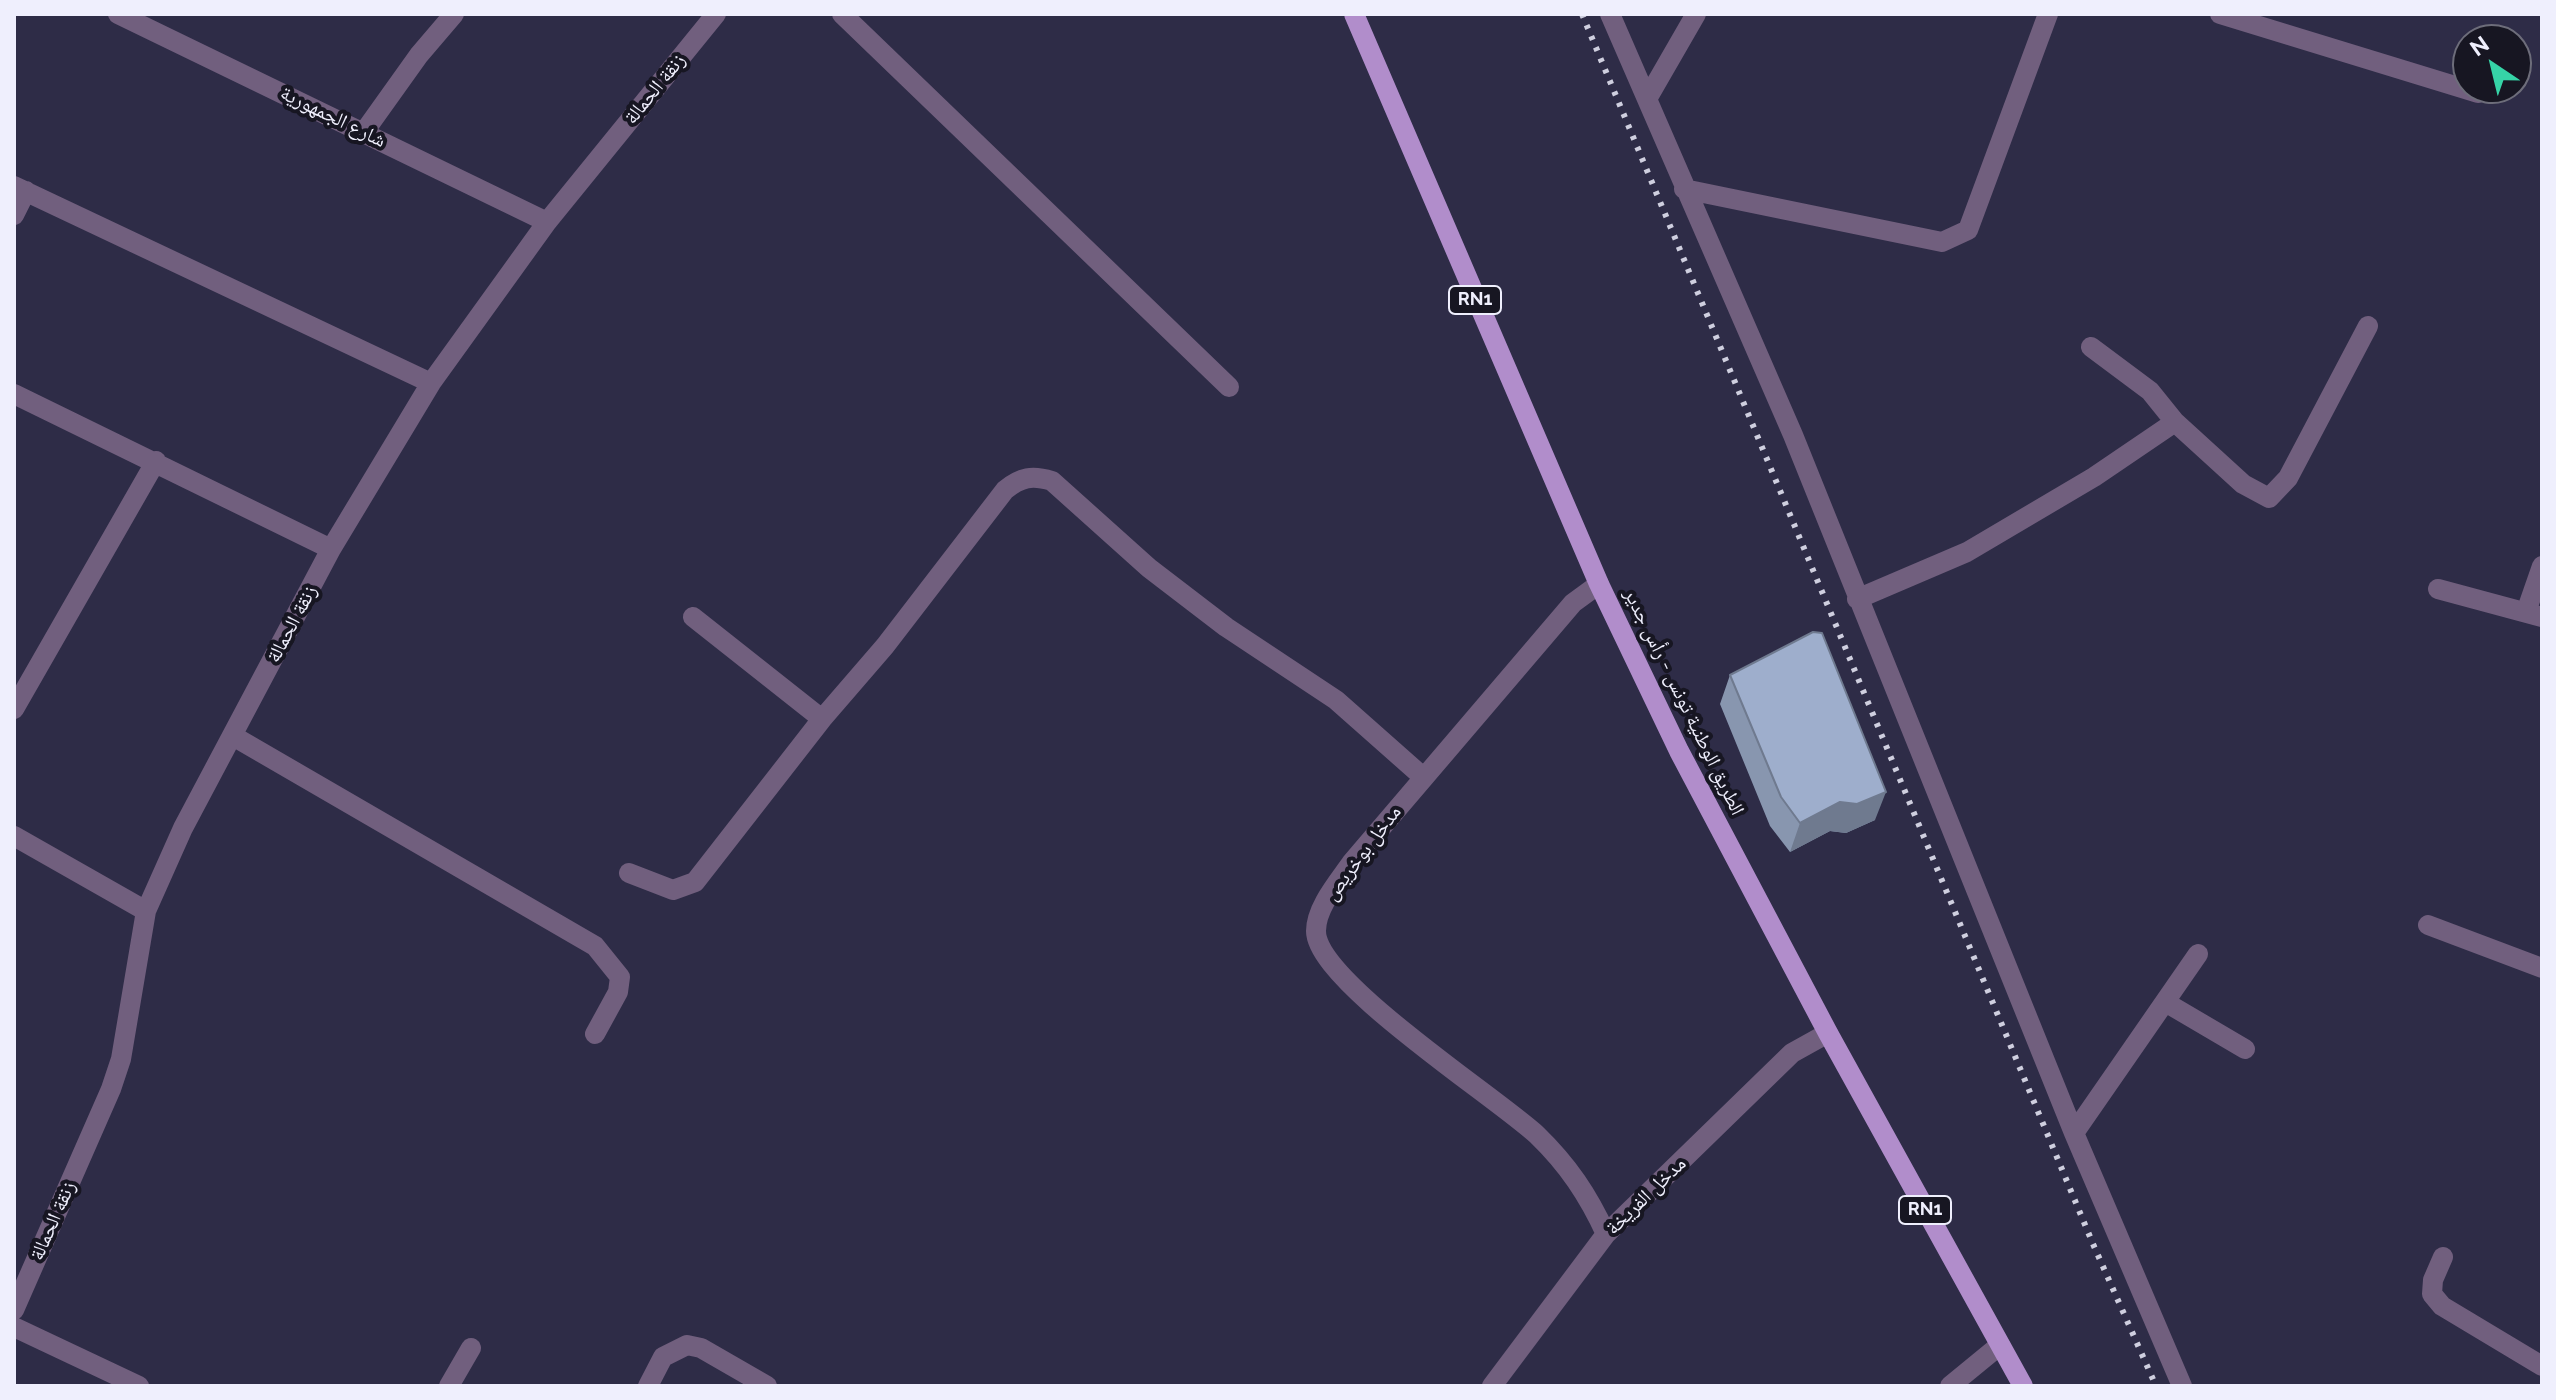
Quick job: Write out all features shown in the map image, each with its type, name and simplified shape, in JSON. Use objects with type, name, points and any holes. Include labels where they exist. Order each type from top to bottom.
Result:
[{"type":"main road","name":"الطريق الوطنية تونس - رأس جدير","points":[[1354,14],[1599,584],[1679,751],[1828,1033],[2023,1386]]},
{"type":"street","name":"شارع الجمهورية","points":[[118,14],[547,222]]},
{"type":"street","points":[[364,132],[419,55],[454,14]]},
{"type":"street","name":"زنقة الحمالة","points":[[14,1310],[111,1089],[121,1059],[146,911],[172,851],[331,549],[431,383],[547,222],[716,14]]},
{"type":"street","points":[[842,14],[1229,387]]},
{"type":"street","points":[[1610,14],[1793,435],[2074,1133],[2182,1386]]},
{"type":"street","points":[[1647,99],[1696,14]]},
{"type":"street","points":[[1684,189],[1942,242],[1968,230],[2048,14]]},
{"type":"street","points":[[2220,14],[2452,85]]},
{"type":"street","points":[[14,215],[20,188],[431,383]]},
{"type":"street","points":[[2091,347],[2150,391],[2175,422],[2243,484],[2269,498],[2288,478],[2368,326]]},
{"type":"street","points":[[14,394],[331,549]]},
{"type":"street","points":[[1857,599],[1967,552],[2094,477],[2175,422]]},
{"type":"street","points":[[14,709],[156,461]]},
{"type":"street","points":[[629,873],[673,890],[695,882],[822,719],[885,646],[1005,490],[1018,480],[1038,477],[1052,481],[1149,568],[1204,610],[1336,700],[1423,777]]},
{"type":"street","points":[[2438,589],[2534,614],[2542,566]]},
{"type":"street","name":"مدخل بوخريص","points":[[1599,584],[1573,603],[1423,777],[1334,888],[1318,920],[1319,946],[1347,981],[1382,1013],[1544,1143],[1586,1191],[1606,1234]]},
{"type":"street","points":[[693,617],[822,719]]},
{"type":"street","points":[[233,736],[595,946],[620,977],[618,992],[595,1034]]},
{"type":"street","points":[[14,836],[146,911]]},
{"type":"street","points":[[2428,925],[2542,968]]},
{"type":"street","points":[[2074,1133],[2198,954]]},
{"type":"street","points":[[2165,1002],[2245,1049]]},
{"type":"street","name":"مدخل الفريخة","points":[[1492,1386],[1606,1234],[1792,1053],[1828,1033]]},
{"type":"street","points":[[2443,1257],[2433,1280],[2432,1294],[2442,1306],[2542,1366]]},
{"type":"street","points":[[14,1327],[139,1386]]},
{"type":"street","points":[[648,1386],[663,1357],[687,1345],[701,1348],[767,1386]]},
{"type":"street","points":[[1950,1386],[2000,1345]]},
{"type":"street","points":[[449,1386],[471,1348]]},
{"type":"building","points":[[1813,632],[1822,633],[1886,792],[1857,804],[1840,802],[1800,823],[1781,797],[1730,675]]},
{"type":"railway","points":[[1582,14],[2093,1244],[2156,1386]]}]
